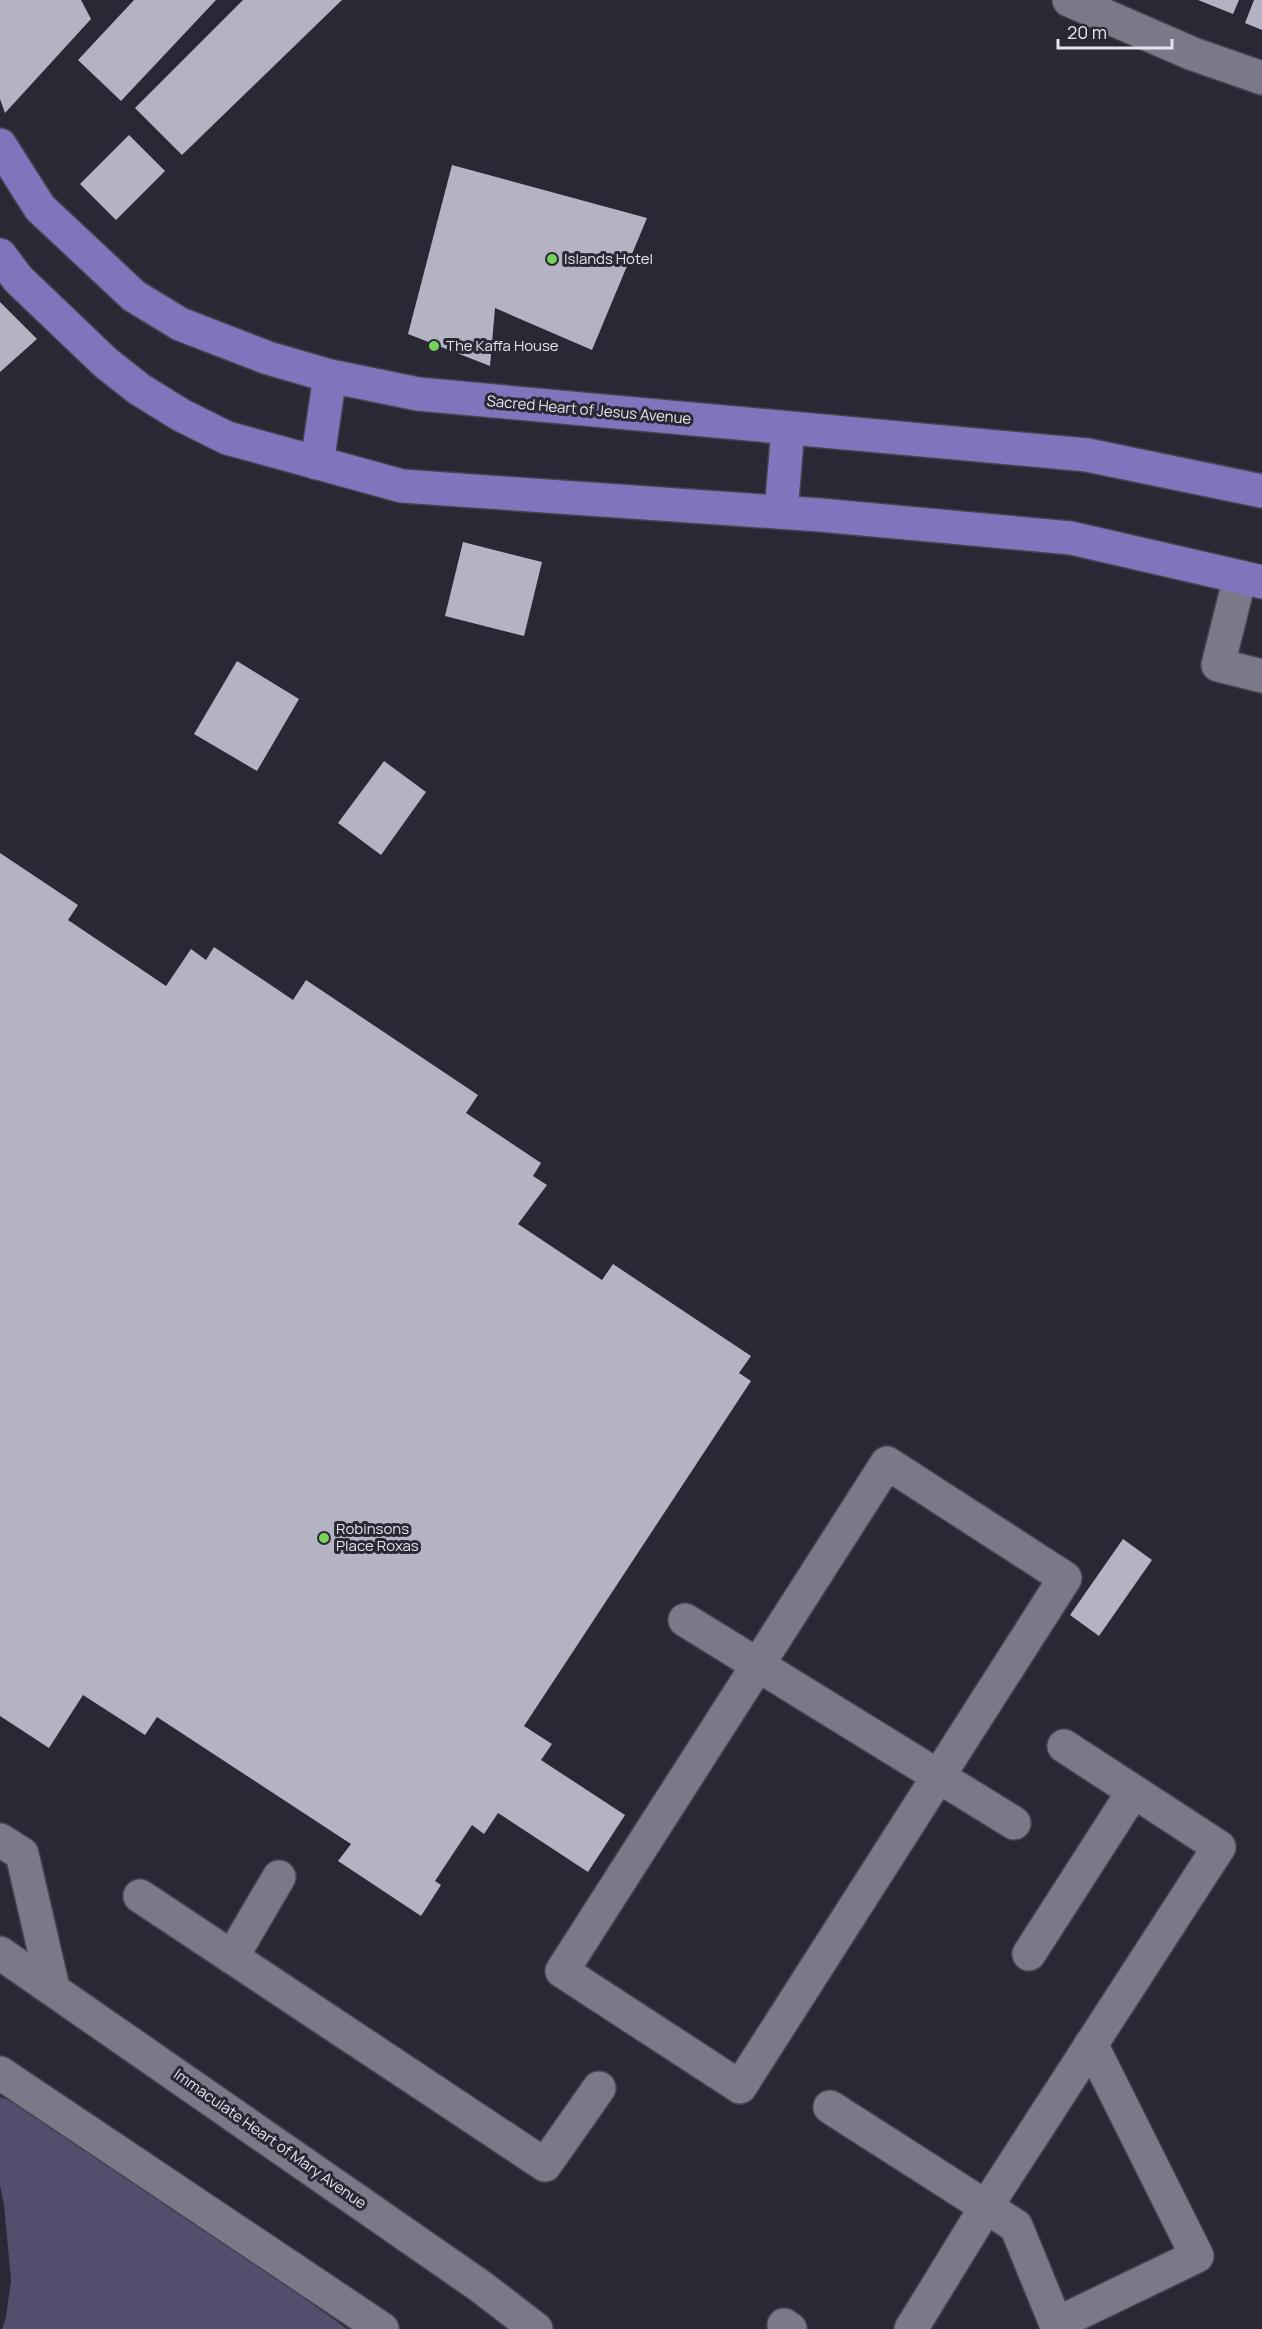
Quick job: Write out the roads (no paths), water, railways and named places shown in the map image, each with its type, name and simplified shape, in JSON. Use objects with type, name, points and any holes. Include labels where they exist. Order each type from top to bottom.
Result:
[{"type":"main road","name":"Sacred Heart of Jesus Avenue","points":[[2,154],[40,208],[134,296],[180,324],[268,358],[330,376],[418,394],[1087,455],[1262,491]]},
{"type":"main road","points":[[0,255],[18,279],[86,344],[139,389],[181,415],[227,438],[402,486],[781,512],[1071,538],[1251,579]]},
{"type":"main road","points":[[318,463],[330,376]]},
{"type":"main road","points":[[781,512],[788,429]]},
{"type":"street","points":[[1069,0],[1193,54],[1262,78]]},
{"type":"street","points":[[1251,579],[1218,665],[1262,676]]},
{"type":"street","points":[[887,1463],[1065,1578],[938,1776],[740,2087],[562,1971],[887,1463]]},
{"type":"street","points":[[685,1620],[1014,1822]]},
{"type":"street","points":[[910,2329],[986,2207],[1219,1847],[1064,1746]]},
{"type":"street","points":[[1029,1954],[1132,1792]]},
{"type":"street","points":[[0,1839],[22,1854],[53,1988]]},
{"type":"street","points":[[232,1957],[279,1877]]},
{"type":"street","points":[[140,1896],[545,2165],[599,2088]]},
{"type":"street","name":"Immaculate Heart of Mary Avenue","points":[[0,1953],[480,2286],[536,2329]]},
{"type":"street","points":[[830,2107],[1016,2226],[1056,2324],[1197,2256],[1091,2044]]},
{"type":"street","points":[[0,2073],[382,2329]]},
{"type":"place","name":"Islands Hotel","points":[[552,259]]},
{"type":"place","name":"The Kaffa House","points":[[434,346]]},
{"type":"place","name":"Robinsons Place Roxas","points":[[324,1538]]}]
